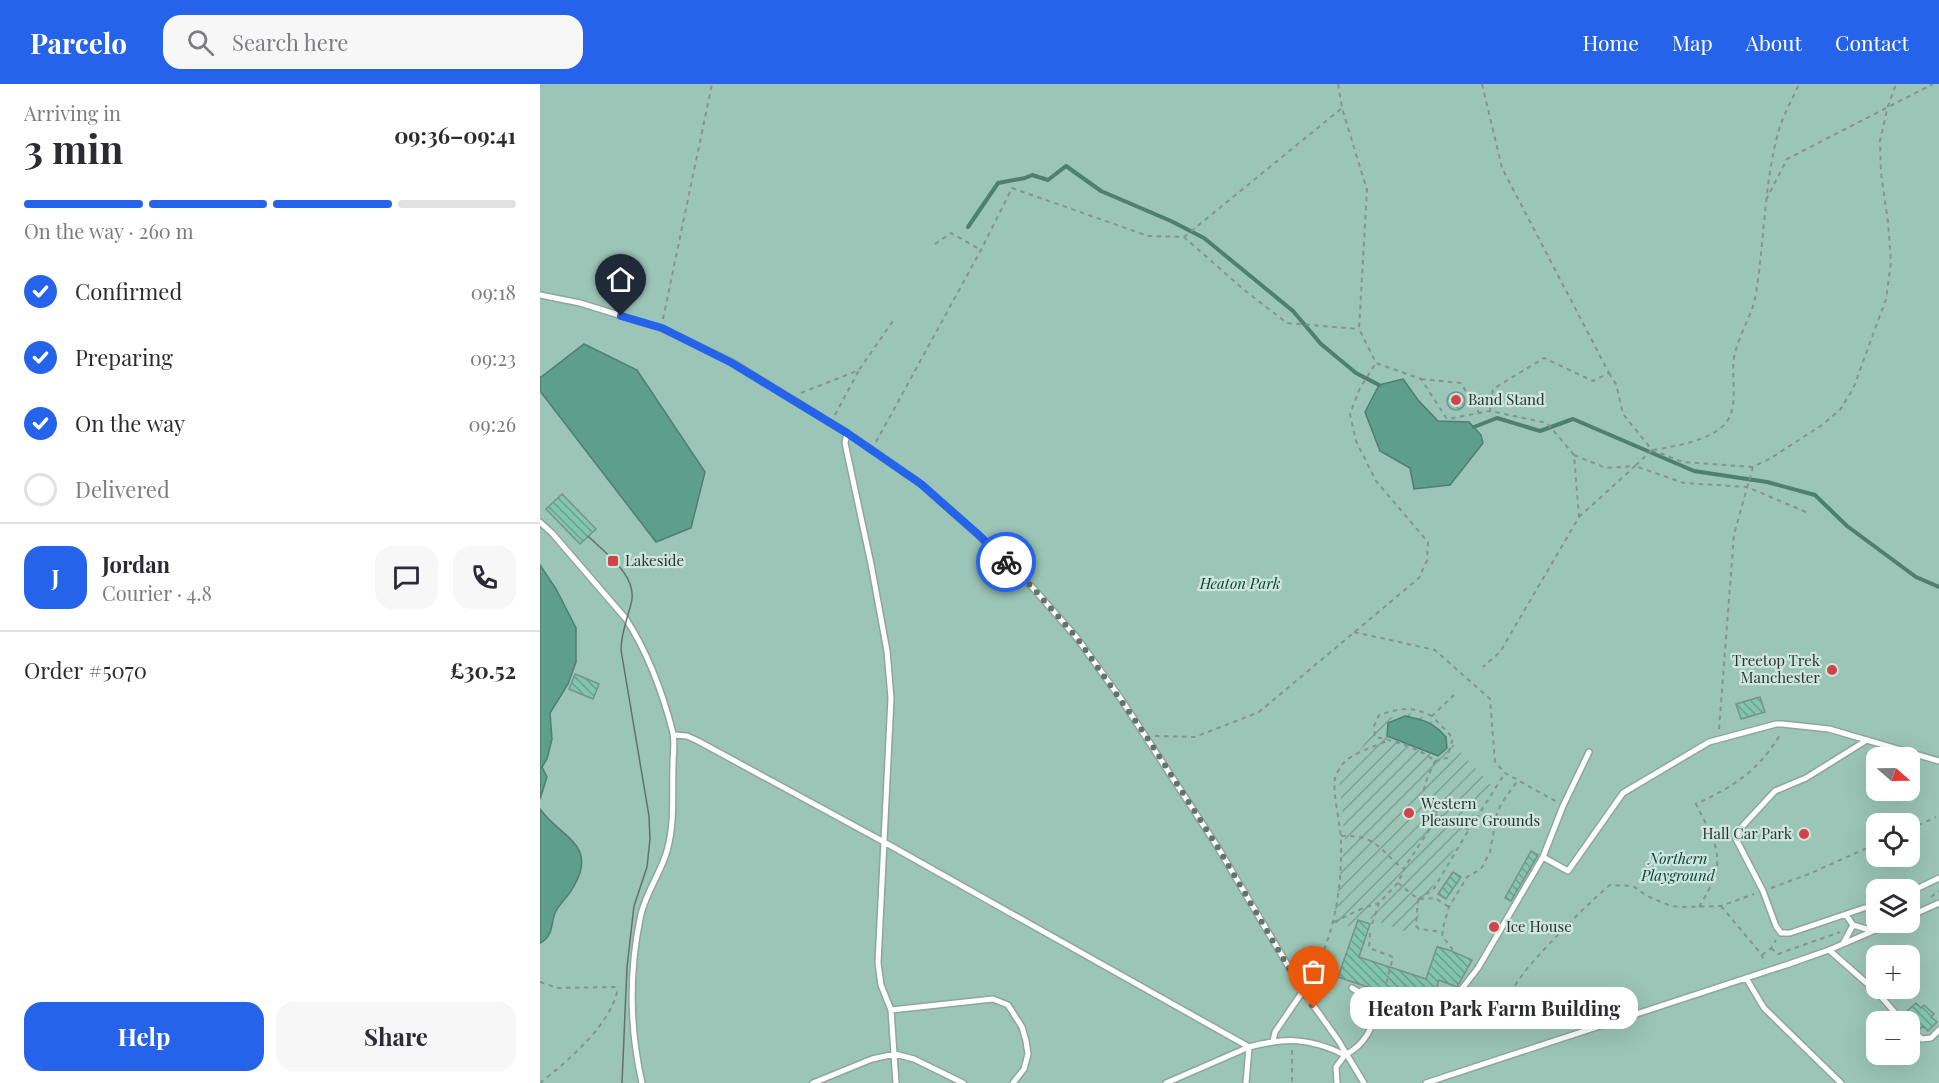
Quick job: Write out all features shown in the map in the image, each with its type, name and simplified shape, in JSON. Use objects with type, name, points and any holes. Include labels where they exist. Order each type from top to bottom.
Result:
[{"type":"lane","points":[[540,295],[580,303],[662,328],[732,363],[847,433],[921,484],[980,536],[1033,588],[1077,638],[1146,736],[1217,846],[1303,992],[1338,1040],[1364,1083]]},
{"type":"lane","points":[[847,433],[845,443],[887,651],[891,698],[878,963],[881,985],[891,1010],[896,1083]]},
{"type":"lane","points":[[540,522],[626,619],[636,634],[654,676],[674,735],[671,829],[666,853],[640,916],[633,985],[635,1051],[642,1083]]},
{"type":"lane","points":[[1543,857],[1568,871],[1623,793],[1709,742],[1776,723],[1829,729],[1939,761]]},
{"type":"lane","points":[[674,735],[687,736],[698,741],[884,842],[1249,1047]]},
{"type":"lane","points":[[1866,908],[1790,933],[1781,933],[1776,926],[1763,891],[1736,839],[1738,831],[1775,791],[1806,778],[1867,740]]},
{"type":"lane","points":[[1352,988],[1380,1005],[1408,1014],[1431,1012],[1444,1007],[1454,999],[1467,984],[1543,857],[1563,806],[1589,752]]},
{"type":"lane","points":[[1920,887],[1939,878]]},
{"type":"lane","points":[[1920,912],[1939,903]]},
{"type":"lane","points":[[1846,915],[1852,925],[1866,929]]},
{"type":"lane","points":[[1843,943],[1852,925]]},
{"type":"lane","points":[[1426,1083],[1767,972],[1869,933]]},
{"type":"lane","points":[[1829,950],[1878,993],[1894,1011]]},
{"type":"lane","points":[[1746,978],[1764,1008],[1841,1083]]},
{"type":"lane","points":[[1273,1041],[1275,1032],[1303,992]]},
{"type":"lane","points":[[891,1010],[993,999],[1008,1005],[1022,1027],[1028,1054],[1023,1069],[1013,1083]]},
{"type":"lane","points":[[1337,1083],[1336,1067],[1345,1055],[1362,1043],[1380,1005]]},
{"type":"lane","points":[[1920,1037],[1931,1038],[1939,1030]]},
{"type":"lane","points":[[1166,1083],[1249,1047],[1273,1041],[1311,1041],[1345,1055]]},
{"type":"lane","points":[[1246,1083],[1249,1047]]},
{"type":"lane","points":[[813,1083],[872,1059],[895,1054],[914,1059],[963,1083]]},
{"type":"path","points":[[662,328],[712,84]]},
{"type":"path","points":[[1338,84],[1342,108],[1367,190],[1359,329],[1376,363],[1421,379],[1461,383],[1479,413]]},
{"type":"path","points":[[1482,84],[1502,168],[1616,384],[1623,414],[1652,450],[1683,462],[1753,467],[1771,458],[1840,410],[1852,389],[1874,335],[1886,299],[1891,262],[1881,173],[1880,141],[1896,84]]},
{"type":"path","points":[[1483,667],[1500,652],[1579,517],[1652,450],[1680,445],[1717,430],[1731,414],[1735,353],[1756,292],[1765,202],[1780,125],[1799,84]]},
{"type":"path","points":[[1765,202],[1787,159],[1933,84]]},
{"type":"path","points":[[1185,237],[1342,108]]},
{"type":"path","points":[[872,450],[981,250],[1012,188],[1148,236],[1185,237],[1243,289],[1287,323],[1359,329]]},
{"type":"path","points":[[935,244],[951,233],[981,250]]},
{"type":"path","points":[[831,423],[859,370],[895,318]]},
{"type":"path","points":[[1490,411],[1493,388],[1544,358],[1593,381],[1609,373]]},
{"type":"path","points":[[1146,736],[1196,737],[1259,712],[1419,578],[1427,560],[1428,542],[1376,481],[1356,441],[1350,414],[1360,388],[1376,363]]},
{"type":"path","points":[[789,398],[859,370]]},
{"type":"path","points":[[1421,379],[1447,419],[1490,411],[1547,423],[1574,455],[1606,468],[1635,465],[1684,483],[1747,487],[1806,512]]},
{"type":"path","points":[[1574,455],[1579,517]]},
{"type":"path","points":[[1719,738],[1734,534],[1753,467]]},
{"type":"path","points":[[1354,632],[1435,650],[1490,699],[1495,762],[1505,772],[1563,806]]},
{"type":"path","points":[[1432,716],[1454,695]]},
{"type":"path","points":[[1416,708],[1432,716],[1453,738],[1447,758],[1435,761],[1428,755],[1375,737],[1374,726],[1379,716],[1393,710],[1416,708]]},
{"type":"path","points":[[1699,907],[1710,890],[1717,870],[1719,854],[1696,804],[1730,787],[1749,774],[1769,753],[1780,733],[1782,724]]},
{"type":"path","points":[[1303,992],[1315,971],[1331,933],[1333,922],[1340,873],[1341,836],[1335,778],[1342,764],[1389,740]]},
{"type":"path","points":[[1435,761],[1424,794],[1428,803],[1437,814],[1469,830]]},
{"type":"path","points":[[1418,900],[1433,890],[1505,772]]},
{"type":"path","points":[[1453,950],[1442,936],[1449,907],[1467,877],[1481,869],[1490,852],[1501,804],[1518,780]]},
{"type":"path","points":[[1333,922],[1378,903],[1398,883],[1437,814]]},
{"type":"path","points":[[1920,824],[1936,817]]},
{"type":"path","points":[[1341,836],[1353,835],[1377,843],[1404,869]]},
{"type":"path","points":[[1431,1012],[1472,1026],[1482,1023],[1503,1003],[1529,966],[1610,885],[1633,886],[1647,896],[1671,906],[1721,906],[1809,874],[1866,848]]},
{"type":"path","points":[[1398,883],[1418,900],[1435,898],[1449,907]]},
{"type":"path","points":[[1433,890],[1435,898]]},
{"type":"path","points":[[1418,900],[1416,926],[1419,929],[1443,932]]},
{"type":"path","points":[[1372,924],[1378,903]]},
{"type":"path","points":[[1721,906],[1762,954],[1767,972]]},
{"type":"path","points":[[1771,948],[1778,954],[1866,921]]},
{"type":"path","points":[[1370,933],[1369,948],[1393,957],[1380,1005]]},
{"type":"path","points":[[1762,954],[1771,948],[1781,933]]},
{"type":"path","points":[[540,982],[558,988],[633,985]]},
{"type":"path","points":[[540,1083],[570,1059],[595,1031],[617,998],[618,987]]},
{"type":"path","points":[[1292,1049],[1292,1083]]},
{"type":"green space","name":"Heaton Park","points":[[540,84],[1939,84],[1939,1083],[540,1083]]},
{"type":"green space","name":"Western Pleasure Grounds","points":[[1409,713],[1430,719],[1491,785],[1433,886],[1410,933],[1360,915],[1355,928],[1333,922],[1345,841],[1339,778],[1383,719]]},
{"type":"shaded area","points":[[584,344],[637,370],[705,472],[691,528],[656,542],[540,391],[540,378]]},
{"type":"shaded area","points":[[1403,379],[1418,400],[1438,421],[1469,422],[1481,435],[1483,443],[1450,485],[1414,489],[1410,468],[1380,451],[1365,412],[1379,385]]},
{"type":"shaded area","points":[[540,565],[556,589],[576,628],[576,662],[568,684],[550,713],[552,739],[547,759],[542,767],[547,777],[540,799]]},
{"type":"shaded area","points":[[1405,716],[1423,720],[1437,728],[1446,737],[1447,748],[1438,756],[1387,736],[1388,723]]},
{"type":"shaded area","points":[[540,809],[573,842],[582,859],[581,870],[571,892],[556,911],[548,936],[540,943]]},
{"type":"building","name":"Band Stand","points":[[1456,392],[1464,397],[1465,401],[1460,409],[1456,410],[1448,405],[1447,401],[1452,393]]},
{"type":"building","points":[[562,494],[596,529],[580,544],[546,509]]},
{"type":"building","points":[[575,674],[599,684],[593,699],[569,689]]},
{"type":"building","points":[[1760,697],[1765,712],[1741,719],[1736,704]]},
{"type":"building","points":[[1531,851],[1538,855],[1511,901],[1505,898]]},
{"type":"building","points":[[1453,872],[1461,877],[1446,899],[1438,894]]},
{"type":"building","points":[[1358,920],[1370,924],[1359,957],[1426,979],[1437,947],[1472,960],[1457,987],[1439,980],[1430,1008],[1338,977]]},
{"type":"building","points":[[1916,1003],[1921,1008],[1924,1005],[1934,1014],[1931,1017],[1937,1022],[1928,1031],[1923,1026],[1920,1029],[1920,1011],[1907,1011]]},
{"type":"waterway","points":[[968,227],[998,183],[1032,175],[1048,180],[1066,166],[1101,191],[1204,238],[1293,311],[1321,344],[1356,373],[1379,385]]},
{"type":"waterway","points":[[1474,427],[1497,418],[1540,431],[1573,419],[1694,471],[1767,482],[1815,495],[1847,526],[1916,577],[1939,587]]},
{"type":"tram line","points":[[588,536],[619,566],[630,584],[631,604],[623,632],[621,650],[649,816],[650,839],[647,867],[634,906],[627,967],[622,1083]]},
{"type":"way so far","points":[[1006,562],[1033,588],[1077,638],[1134,718],[1217,846],[1314,1008]]},
{"type":"place","name":"Band Stand","points":[[1456,400]]},
{"type":"place","name":"Lakeside","points":[[613,561]]},
{"type":"place","name":"Treetop Trek Manchester","points":[[1832,670]]},
{"type":"place","name":"Western Pleasure Grounds","points":[[1409,813]]},
{"type":"place","name":"Hall Car Park","points":[[1804,834]]},
{"type":"place","name":"Ice House","points":[[1494,927]]},
{"type":"place","name":"Heaton Park Farm Building","points":[[1314,1008]]},
{"type":"route","points":[[621,316],[662,328],[732,363],[847,433],[921,484],[1006,562]]},
{"type":"park label","name":"Northern Playground","points":[[1678,868]]}]
